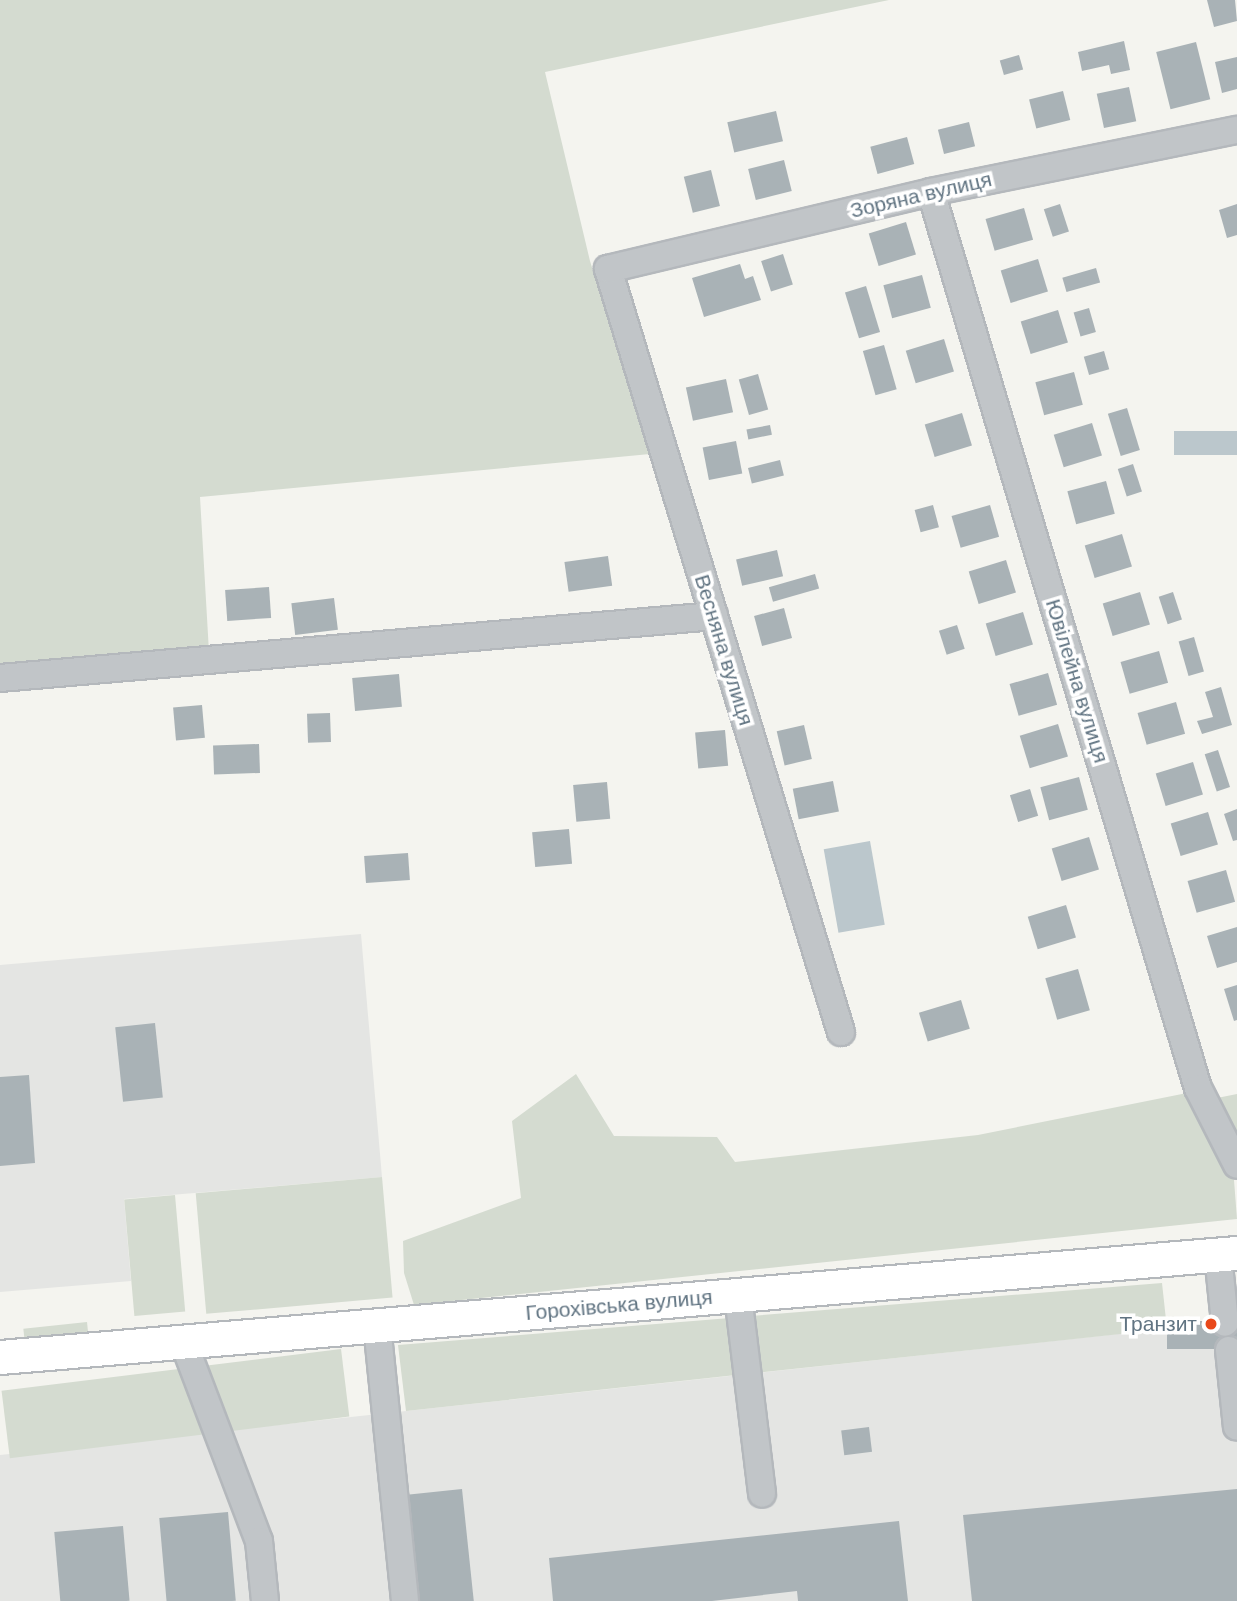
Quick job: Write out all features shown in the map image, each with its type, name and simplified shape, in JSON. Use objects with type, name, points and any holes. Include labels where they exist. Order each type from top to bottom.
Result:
[{"type":"main road","name":"Горохівська вулиця","points":[[0,1357],[1228,1254]]},
{"type":"street","name":"Зоряна вулиця","points":[[608,269],[931,192],[1237,130]]},
{"type":"street","name":"Ювілейна вулиця","points":[[931,192],[1198,1088],[1237,1165]]},
{"type":"street","name":"Весняна вулиця","points":[[608,269],[841,1032]]},
{"type":"street","points":[[0,678],[714,616]]},
{"type":"street","points":[[1225,1323],[1228,1254]]},
{"type":"street","points":[[737,1295],[762,1494]]},
{"type":"street","points":[[377,1325],[405,1601]]},
{"type":"street","points":[[183,1341],[259,1541],[265,1601]]},
{"type":"street","points":[[1228,1350],[1237,1427]]},
{"type":"shaded area","points":[[0,0],[889,0],[545,72],[590,261],[650,454],[200,497],[209,652],[0,667]]},
{"type":"shaded area","points":[[1174,431],[1237,431],[1237,455],[1174,455]]},
{"type":"shaded area","points":[[870,841],[885,925],[838,933],[824,849]]},
{"type":"shaded area","points":[[361,934],[382,1177],[124,1199],[131,1281],[0,1292],[0,965]]},
{"type":"shaded area","points":[[576,1074],[614,1136],[717,1137],[735,1162],[978,1135],[1187,1093],[1234,1180],[1237,1219],[414,1305],[404,1273],[403,1241],[521,1198],[512,1121]]},
{"type":"shaded area","points":[[1237,1094],[1237,1138],[1217,1098]]},
{"type":"shaded area","points":[[382,1177],[393,1298],[206,1314],[196,1193]]},
{"type":"shaded area","points":[[175,1195],[185,1312],[134,1316],[124,1199]]},
{"type":"shaded area","points":[[1162,1283],[1167,1329],[756,1373],[750,1316]]},
{"type":"shaded area","points":[[730,1318],[736,1375],[406,1411],[398,1345]]},
{"type":"shaded area","points":[[1237,1321],[1237,1601],[0,1601],[0,1455]]},
{"type":"shaded area","points":[[87,1322],[88,1332],[24,1339],[23,1329]]},
{"type":"shaded area","points":[[341,1349],[349,1416],[10,1458],[2,1391]]},
{"type":"building","points":[[1207,0],[1235,0],[1237,21],[1214,27]]},
{"type":"building","points":[[1124,41],[1130,70],[1111,74],[1109,65],[1082,71],[1078,52]]},
{"type":"building","points":[[1196,42],[1210,99],[1170,109],[1156,52]]},
{"type":"building","points":[[1019,55],[1023,69],[1004,75],[1000,61]]},
{"type":"building","points":[[1237,57],[1237,89],[1222,93],[1215,62]]},
{"type":"building","points":[[1129,87],[1136,121],[1104,128],[1097,94]]},
{"type":"building","points":[[1063,91],[1070,120],[1036,129],[1029,99]]},
{"type":"building","points":[[776,111],[783,141],[734,152],[727,122]]},
{"type":"building","points":[[969,122],[975,146],[944,154],[938,130]]},
{"type":"building","points":[[907,137],[914,164],[878,174],[870,147]]},
{"type":"building","points":[[784,160],[792,191],[756,200],[748,169]]},
{"type":"building","points":[[711,170],[720,206],[693,213],[684,177]]},
{"type":"building","points":[[1060,204],[1069,232],[1053,237],[1044,209]]},
{"type":"building","points":[[1237,204],[1237,235],[1227,238],[1219,210]]},
{"type":"building","points":[[1024,208],[1033,240],[995,251],[986,219]]},
{"type":"building","points":[[906,222],[916,255],[879,266],[869,233]]},
{"type":"building","points":[[783,254],[793,284],[771,292],[761,261]]},
{"type":"building","points":[[1038,259],[1048,292],[1011,303],[1001,270]]},
{"type":"building","points":[[740,264],[745,279],[753,276],[761,300],[704,317],[692,278]]},
{"type":"building","points":[[1096,268],[1100,282],[1066,292],[1062,278]]},
{"type":"building","points":[[922,275],[931,308],[892,318],[883,285]]},
{"type":"building","points":[[866,286],[880,332],[859,338],[845,292]]},
{"type":"building","points":[[1089,308],[1096,332],[1081,336],[1074,312]]},
{"type":"building","points":[[1058,310],[1068,343],[1031,354],[1021,321]]},
{"type":"building","points":[[944,339],[954,372],[916,383],[906,351]]},
{"type":"building","points":[[884,345],[897,389],[876,395],[863,351]]},
{"type":"building","points":[[1104,351],[1109,369],[1089,375],[1084,357]]},
{"type":"building","points":[[1074,372],[1083,405],[1044,415],[1035,382]]},
{"type":"building","points":[[758,374],[768,410],[749,415],[739,380]]},
{"type":"building","points":[[726,379],[733,412],[693,421],[686,388]]},
{"type":"building","points":[[1127,408],[1140,450],[1121,456],[1108,414]]},
{"type":"building","points":[[962,413],[972,446],[935,457],[925,424]]},
{"type":"building","points":[[1092,423],[1102,456],[1064,467],[1054,435]]},
{"type":"building","points":[[770,425],[772,435],[748,439],[746,430]]},
{"type":"building","points":[[736,441],[742,473],[709,480],[703,447]]},
{"type":"building","points":[[780,460],[784,476],[752,484],[748,468]]},
{"type":"building","points":[[1133,464],[1142,492],[1127,497],[1118,469]]},
{"type":"building","points":[[1106,481],[1115,514],[1076,524],[1067,491]]},
{"type":"building","points":[[933,505],[939,527],[921,532],[915,510]]},
{"type":"building","points":[[990,505],[999,537],[961,548],[952,516]]},
{"type":"building","points":[[1122,534],[1132,567],[1095,578],[1085,545]]},
{"type":"building","points":[[777,550],[783,576],[742,586],[736,559]]},
{"type":"building","points":[[608,556],[612,586],[569,592],[564,562]]},
{"type":"building","points":[[1006,560],[1016,593],[979,604],[969,571]]},
{"type":"building","points":[[815,574],[819,588],[773,602],[769,587]]},
{"type":"building","points":[[269,587],[271,618],[227,621],[225,590]]},
{"type":"building","points":[[1140,592],[1150,625],[1113,636],[1103,603]]},
{"type":"building","points":[[1173,592],[1182,620],[1168,624],[1159,597]]},
{"type":"building","points":[[334,598],[338,630],[295,635],[291,603]]},
{"type":"building","points":[[784,608],[792,638],[762,646],[754,616]]},
{"type":"building","points":[[1023,612],[1033,645],[996,656],[986,623]]},
{"type":"building","points":[[957,625],[965,649],[947,655],[939,631]]},
{"type":"building","points":[[1194,637],[1204,672],[1189,676],[1179,641]]},
{"type":"building","points":[[1159,651],[1168,683],[1130,694],[1121,662]]},
{"type":"building","points":[[1048,673],[1057,705],[1019,716],[1010,684]]},
{"type":"building","points":[[399,674],[402,707],[355,711],[352,678]]},
{"type":"building","points":[[1221,687],[1232,725],[1202,734],[1197,721],[1213,717],[1205,692]]},
{"type":"building","points":[[1176,702],[1185,734],[1147,745],[1138,713]]},
{"type":"building","points":[[202,705],[205,738],[176,740],[173,708]]},
{"type":"building","points":[[330,713],[331,742],[308,743],[307,714]]},
{"type":"building","points":[[1058,724],[1068,757],[1030,768],[1020,736]]},
{"type":"building","points":[[804,725],[812,759],[785,765],[777,731]]},
{"type":"building","points":[[725,730],[728,766],[698,768],[695,733]]},
{"type":"building","points":[[259,744],[260,773],[214,775],[213,746]]},
{"type":"building","points":[[1218,750],[1230,787],[1217,791],[1205,754]]},
{"type":"building","points":[[1193,762],[1203,795],[1166,806],[1156,773]]},
{"type":"building","points":[[1079,777],[1088,810],[1049,820],[1040,787]]},
{"type":"building","points":[[833,781],[839,811],[799,819],[793,789]]},
{"type":"building","points":[[607,782],[610,819],[576,822],[573,785]]},
{"type":"building","points":[[1030,789],[1038,816],[1018,822],[1010,795]]},
{"type":"building","points":[[1237,809],[1237,840],[1233,841],[1224,814]]},
{"type":"building","points":[[1208,812],[1218,845],[1181,856],[1171,823]]},
{"type":"building","points":[[569,829],[572,864],[535,867],[532,832]]},
{"type":"building","points":[[1089,837],[1099,870],[1062,881],[1052,848]]},
{"type":"building","points":[[408,853],[410,880],[366,883],[364,856]]},
{"type":"building","points":[[1226,870],[1235,902],[1197,913],[1188,881]]},
{"type":"building","points":[[1066,905],[1076,938],[1038,949],[1028,917]]},
{"type":"building","points":[[1237,927],[1237,962],[1217,968],[1207,936]]},
{"type":"building","points":[[1078,969],[1090,1010],[1057,1020],[1045,978]]},
{"type":"building","points":[[1237,985],[1237,1020],[1234,1021],[1224,989]]},
{"type":"building","points":[[961,1000],[970,1029],[928,1042],[919,1013]]},
{"type":"building","points":[[155,1023],[163,1098],[123,1102],[115,1027]]},
{"type":"building","points":[[29,1075],[35,1163],[0,1166],[0,1077]]},
{"type":"building","points":[[1167,1321],[1237,1321],[1237,1349],[1167,1349]]},
{"type":"building","points":[[869,1427],[872,1452],[844,1455],[841,1430]]},
{"type":"building","points":[[462,1489],[474,1601],[413,1601],[402,1495]]},
{"type":"building","points":[[1237,1489],[1237,1601],[972,1601],[963,1515]]},
{"type":"building","points":[[228,1512],[236,1601],[167,1601],[159,1518]]},
{"type":"building","points":[[899,1521],[908,1601],[798,1601],[797,1591],[712,1601],[553,1601],[549,1558]]},
{"type":"building","points":[[123,1526],[130,1601],[60,1601],[54,1532]]},
{"type":"place","name":"Транзит","points":[[1211,1324]]}]
